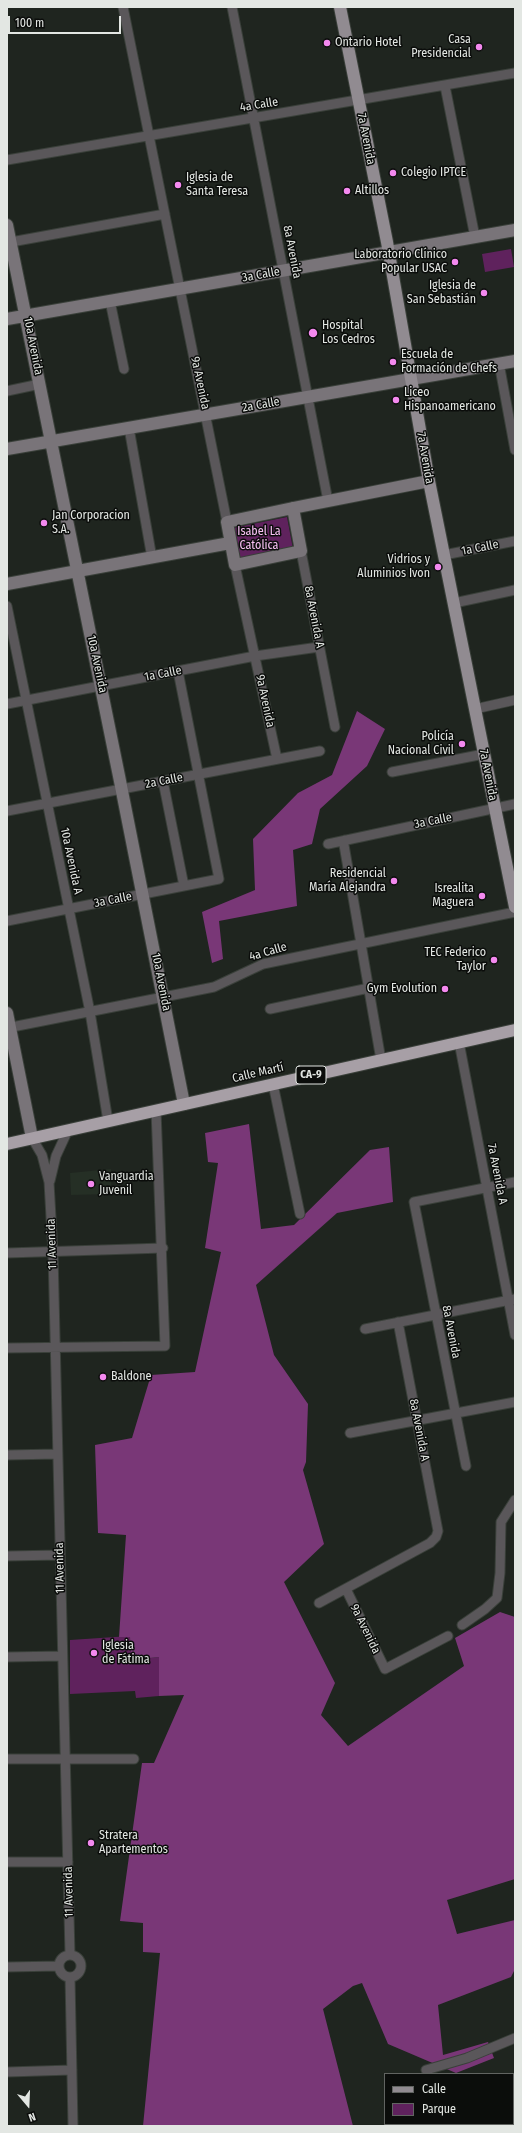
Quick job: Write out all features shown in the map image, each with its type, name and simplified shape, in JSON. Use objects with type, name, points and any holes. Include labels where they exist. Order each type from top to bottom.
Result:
[{"type":"highway","name":"Calle Martí","points":[[7,1144],[515,1030]]},
{"type":"main road","name":"7a Avenida","points":[[340,7],[388,252],[429,481],[515,907]]},
{"type":"main road","name":"10a Avenida","points":[[7,225],[27,316],[164,997],[184,1104]]},
{"type":"main road","name":"3a Calle","points":[[7,319],[515,230]]},
{"type":"main road","name":"2a Calle","points":[[7,449],[515,361]]},
{"type":"main road","points":[[227,522],[429,481]]},
{"type":"main road","name":"8a Avenida A","points":[[293,508],[301,551]]},
{"type":"main road","name":"9a Avenida","points":[[227,522],[234,565]]},
{"type":"main road","points":[[7,584],[77,570],[230,544]]},
{"type":"main road","points":[[234,565],[301,551]]},
{"type":"main road","name":"11 Avenida","points":[[7,1013],[8,1028],[32,1138]]},
{"type":"street","name":"9a Avenida","points":[[123,7],[227,522]]},
{"type":"street","name":"8a Avenida","points":[[232,7],[328,501]]},
{"type":"street","name":"4a Calle","points":[[7,160],[359,101],[515,73]]},
{"type":"street","points":[[446,86],[475,237]]},
{"type":"street","points":[[11,242],[165,214]]},
{"type":"street","points":[[110,301],[124,369]]},
{"type":"street","points":[[499,363],[515,450]]},
{"type":"street","points":[[7,391],[40,384]]},
{"type":"street","points":[[129,428],[152,558]]},
{"type":"street","name":"1a Calle","points":[[444,555],[515,541]]},
{"type":"street","name":"8a Avenida A","points":[[301,551],[335,727]]},
{"type":"street","name":"9a Avenida","points":[[234,565],[277,759]]},
{"type":"street","points":[[454,603],[515,590]]},
{"type":"street","name":"10a Avenida A","points":[[7,606],[90,1012],[108,1121]]},
{"type":"street","name":"1a Calle","points":[[7,704],[255,656],[319,647]]},
{"type":"street","points":[[178,671],[199,774]]},
{"type":"street","points":[[475,709],[515,700]]},
{"type":"street","name":"2a Calle","points":[[7,811],[320,751]]},
{"type":"street","points":[[392,772],[484,754]]},
{"type":"street","name":"3a Calle","points":[[7,921],[219,879],[199,774]]},
{"type":"street","points":[[163,781],[184,886]]},
{"type":"street","name":"3a Calle","points":[[328,844],[349,838],[515,804]]},
{"type":"street","points":[[345,840],[344,845],[381,1060]]},
{"type":"street","name":"4a Calle","points":[[8,1028],[214,986],[263,964],[515,912]]},
{"type":"street","points":[[270,1009],[369,988]]},
{"type":"street","name":"7a Avenida A","points":[[459,1042],[487,1187],[512,1299],[515,1335]]},
{"type":"street","points":[[273,1084],[300,1214]]},
{"type":"street","points":[[7,1348],[56,1346],[165,1346],[156,1110]]},
{"type":"street","name":"11 Avenida","points":[[50,1182],[60,1147],[68,1130]]},
{"type":"street","name":"11 Avenida","points":[[32,1138],[42,1155],[50,1182],[56,1346],[57,1454],[70,1955]]},
{"type":"street","points":[[487,1187],[515,1182]]},
{"type":"street","name":"8a Avenida","points":[[466,1466],[414,1202],[487,1187]]},
{"type":"street","points":[[7,1253],[53,1253],[162,1248]]},
{"type":"street","points":[[365,1328],[512,1299]]},
{"type":"street","name":"8a Avenida A","points":[[346,1589],[436,1538],[438,1531],[434,1503],[398,1322]]},
{"type":"street","points":[[350,1433],[515,1402]]},
{"type":"street","points":[[7,1455],[57,1454]]},
{"type":"street","points":[[462,1625],[485,1609],[497,1598],[500,1573],[501,1522],[515,1500]]},
{"type":"street","points":[[7,1556],[60,1555]]},
{"type":"street","name":"9a Avenida","points":[[346,1589],[385,1668],[448,1636]]},
{"type":"street","points":[[319,1603],[346,1589]]},
{"type":"street","points":[[7,1657],[62,1656]]},
{"type":"street","points":[[7,1759],[134,1759]]},
{"type":"street","points":[[7,1862],[68,1862]]},
{"type":"street","points":[[70,1955],[77,1957],[81,1966],[76,1975],[70,1977],[63,1975],[59,1966],[61,1960],[70,1955]]},
{"type":"street","points":[[7,1967],[59,1966]]},
{"type":"street","points":[[70,1977],[74,2126]]},
{"type":"street","points":[[426,2070],[467,2058],[515,2038]]},
{"type":"street","points":[[7,2072],[72,2070]]},
{"type":"shaded area","points":[[357,711],[385,729],[367,766],[320,809],[312,844],[293,850],[297,906],[219,921],[223,959],[212,963],[202,912],[255,890],[253,839],[298,793],[332,775]]},
{"type":"shaded area","points":[[249,1124],[261,1229],[294,1225],[370,1150],[389,1147],[393,1202],[337,1213],[256,1285],[274,1355],[308,1404],[306,1462],[303,1470],[324,1544],[284,1582],[335,1683],[321,1715],[348,1746],[464,1666],[455,1638],[500,1612],[515,1617],[515,1879],[447,1900],[457,1934],[515,1920],[515,1969],[511,1977],[438,2005],[443,2055],[488,2042],[494,2058],[456,2073],[388,2044],[362,1983],[353,1986],[323,2009],[353,2126],[143,2126],[160,1953],[143,1952],[143,1923],[120,1921],[142,1763],[154,1763],[184,1695],[159,1696],[159,1657],[131,1660],[130,1637],[119,1637],[126,1535],[98,1533],[95,1445],[132,1438],[151,1375],[195,1372],[221,1252],[205,1248],[218,1163],[208,1162],[205,1133]]},
{"type":"shaded area","name":"Vanguardia Juvenil","points":[[111,1169],[111,1194],[71,1195],[70,1173]]},
{"type":"green space","points":[[511,249],[514,267],[485,272],[482,254]]},
{"type":"green space","name":"Isabel La Católica","points":[[287,517],[293,549],[239,560],[233,528]]},
{"type":"green space","points":[[130,1636],[131,1660],[159,1657],[159,1696],[136,1698],[135,1691],[70,1694],[70,1640]]},
{"type":"place","name":"Ontario Hotel","points":[[327,43]]},
{"type":"place","name":"Casa Presidencial","points":[[479,47]]},
{"type":"place","name":"Colegio IPTCE","points":[[393,173]]},
{"type":"place","name":"Iglesia de Santa Teresa","points":[[178,185]]},
{"type":"place","name":"Altillos","points":[[347,191]]},
{"type":"place","name":"Laboratorio Clínico Popular USAC","points":[[455,262]]},
{"type":"place","name":"Iglesia de San Sebastián","points":[[484,293]]},
{"type":"place","name":"Hospital Los Cedros","points":[[313,333]]},
{"type":"place","name":"Escuela de Formación de Chefs","points":[[393,362]]},
{"type":"place","name":"Liceo Hispanoamericano","points":[[396,400]]},
{"type":"place","name":"Jan Corporacion S.A.","points":[[44,523]]},
{"type":"place","name":"Vidrios y Aluminios Ivon","points":[[438,567]]},
{"type":"place","name":"Policía Nacional Civil","points":[[462,744]]},
{"type":"place","name":"Residencial María Alejandra","points":[[394,881]]},
{"type":"place","name":"Isrealita Maguera","points":[[482,896]]},
{"type":"place","name":"TEC Federico Taylor","points":[[494,960]]},
{"type":"place","name":"Gym Evolution","points":[[445,989]]},
{"type":"place","name":"Vanguardia Juvenil","points":[[91,1184]]},
{"type":"place","name":"Baldone","points":[[103,1377]]},
{"type":"place","name":"Iglesia de Fátima","points":[[94,1653]]},
{"type":"place","name":"Stratera Apartementos","points":[[91,1843]]}]
